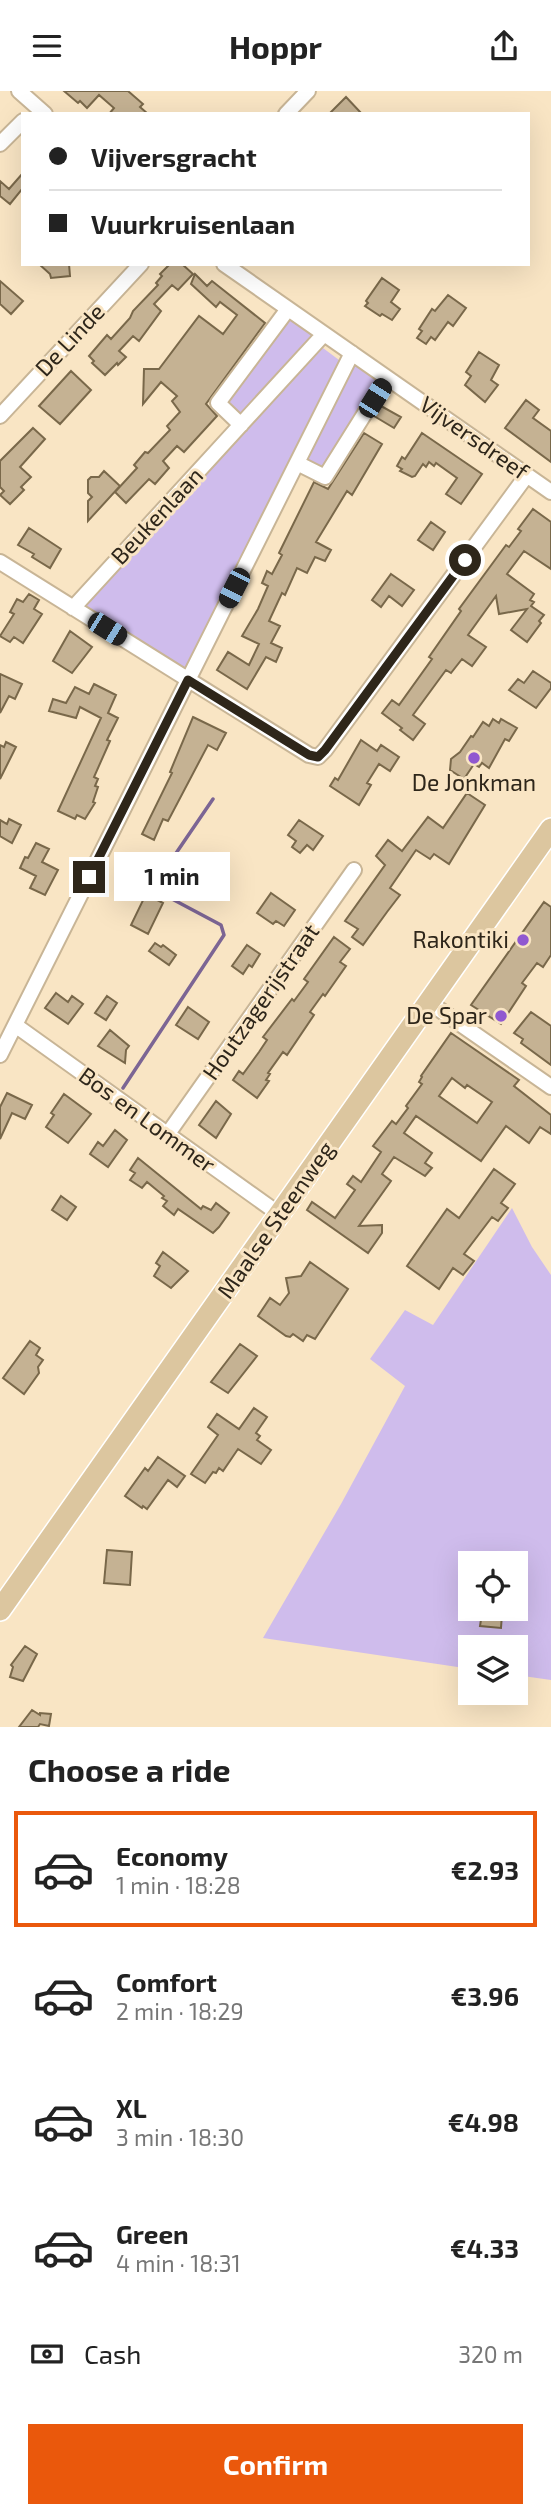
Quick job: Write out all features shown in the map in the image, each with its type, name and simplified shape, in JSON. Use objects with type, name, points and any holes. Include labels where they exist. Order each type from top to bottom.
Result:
[{"type":"main road","name":"Maalse Steenweg","points":[[0,1610],[551,829]]},
{"type":"street","points":[[19,91],[37,111]]},
{"type":"street","points":[[288,112],[308,91]]},
{"type":"street","points":[[0,144],[21,123]]},
{"type":"street","name":"De Linde","points":[[0,416],[139,266]]},
{"type":"street","name":"Vijversdreef","points":[[227,266],[551,492]]},
{"type":"street","points":[[241,425],[218,404],[288,309]]},
{"type":"street","name":"Beukenlaan","points":[[73,608],[324,334]]},
{"type":"street","points":[[0,1055],[352,353]]},
{"type":"street","points":[[297,463],[325,477],[387,378]]},
{"type":"street","points":[[0,563],[309,755],[318,757],[527,475]]},
{"type":"street","name":"Houtzagerijstraat","points":[[167,1135],[354,870]]},
{"type":"street","points":[[430,1003],[551,1087]]},
{"type":"street","name":"Bos en Lommer","points":[[15,1024],[279,1214]]},
{"type":"shaded area","points":[[288,320],[293,320],[312,333],[312,339],[242,415],[228,408],[228,401]]},
{"type":"shaded area","points":[[323,348],[343,363],[184,671],[84,604]]},
{"type":"shaded area","points":[[358,365],[375,374],[376,386],[325,467],[321,469],[306,461],[305,454],[353,366]]},
{"type":"shaded area","points":[[512,1208],[532,1247],[551,1275],[551,1680],[528,1677],[528,1635],[458,1635],[458,1667],[263,1638],[341,1504],[405,1386],[370,1359],[405,1310],[433,1325]]},
{"type":"building","points":[[64,91],[128,91],[143,104],[140,107],[146,112],[111,112],[114,108],[99,95],[87,108],[80,101],[78,103]]},
{"type":"building","points":[[346,97],[360,112],[331,112]]},
{"type":"building","points":[[21,175],[21,190],[10,204],[0,196],[0,181],[9,189]]},
{"type":"building","points":[[41,266],[69,266],[70,276],[51,278]]},
{"type":"building","points":[[168,266],[184,266],[193,274],[178,290],[172,285],[154,304],[161,311],[139,341],[133,336],[119,351],[126,357],[105,375],[92,363],[94,361],[89,356],[107,335],[111,339],[130,318],[133,311],[158,285],[156,283],[162,276],[160,274]]},
{"type":"building","points":[[195,274],[207,286],[212,281],[265,323],[206,404],[217,416],[184,452],[177,446],[163,461],[169,468],[155,484],[149,479],[126,503],[115,492],[137,468],[134,465],[145,452],[148,453],[170,430],[167,426],[180,412],[172,401],[177,396],[161,382],[143,404],[144,369],[159,369],[199,316],[223,334],[237,315],[220,302],[216,307],[191,284]]},
{"type":"building","points":[[382,278],[399,290],[391,302],[400,309],[392,320],[365,306]]},
{"type":"building","points":[[0,281],[23,301],[11,314],[0,304]]},
{"type":"building","points":[[448,295],[466,308],[453,326],[448,322],[435,340],[431,337],[426,344],[417,338],[422,331],[419,329],[432,309],[435,311]]},
{"type":"building","points":[[479,352],[499,365],[491,380],[498,385],[485,402],[465,385],[471,376],[466,372]]},
{"type":"building","points":[[71,371],[91,390],[60,424],[39,406]]},
{"type":"building","points":[[526,400],[539,410],[533,418],[551,431],[551,462],[505,428]]},
{"type":"building","points":[[381,406],[401,417],[394,428],[374,416]]},
{"type":"building","points":[[33,428],[45,439],[20,467],[31,477],[21,487],[24,490],[10,504],[0,495],[4,491],[0,487],[0,461]]},
{"type":"building","points":[[364,433],[382,444],[352,495],[347,491],[316,542],[331,550],[325,561],[315,557],[307,573],[297,568],[285,595],[282,593],[269,621],[280,626],[271,643],[282,648],[276,662],[266,657],[247,689],[217,670],[228,652],[249,665],[259,644],[242,636],[268,586],[262,583],[267,571],[272,574],[282,555],[279,553],[314,482],[328,489]]},
{"type":"building","points":[[422,433],[482,474],[461,504],[446,494],[457,478],[436,463],[434,466],[429,462],[426,467],[423,464],[412,477],[400,471],[402,469],[397,466],[402,457],[405,459]]},
{"type":"building","points":[[104,471],[120,486],[88,521],[88,501],[92,497],[88,493],[88,480],[91,477],[99,477]]},
{"type":"building","points":[[533,509],[551,522],[551,569],[524,551],[507,574],[534,594],[530,600],[534,602],[531,606],[544,615],[539,621],[541,623],[527,642],[511,630],[527,609],[499,614],[496,596],[468,635],[486,647],[472,666],[462,659],[451,673],[446,670],[413,715],[425,724],[413,740],[382,713],[392,700],[399,705],[432,659],[429,657],[461,611],[459,609],[506,545],[509,547],[521,531],[518,529]]},
{"type":"building","points":[[431,522],[445,532],[433,550],[418,540]]},
{"type":"building","points":[[29,528],[61,549],[50,568],[18,545]]},
{"type":"building","points":[[391,574],[414,590],[402,606],[389,596],[381,607],[372,600]]},
{"type":"building","points":[[29,594],[39,600],[34,609],[42,614],[23,643],[14,637],[10,642],[0,636],[14,614],[10,612],[17,599],[23,602]]},
{"type":"building","points":[[70,631],[92,647],[72,673],[53,661]]},
{"type":"building","points":[[533,671],[551,683],[551,688],[536,708],[509,690],[518,679],[524,683]]},
{"type":"building","points":[[0,674],[22,684],[15,699],[9,696],[0,713]]},
{"type":"building","points":[[94,684],[116,695],[108,713],[118,718],[94,777],[98,779],[93,802],[95,803],[85,819],[77,815],[75,819],[58,811],[101,718],[80,707],[76,718],[49,711],[53,699],[66,703],[75,687],[89,694]]},
{"type":"building","points":[[193,717],[226,733],[217,750],[208,745],[168,821],[163,819],[154,840],[142,834],[172,773],[170,772]]},
{"type":"building","points":[[493,719],[499,723],[501,719],[517,728],[509,741],[505,739],[489,768],[482,763],[479,767],[474,764],[464,779],[450,770],[451,759],[460,752],[471,736],[473,737],[483,722],[489,726]]},
{"type":"building","points":[[361,740],[377,751],[381,745],[399,757],[390,771],[379,764],[367,783],[371,785],[359,805],[330,786],[335,778],[338,780]]},
{"type":"building","points":[[6,742],[16,747],[0,779],[0,745],[4,747]]},
{"type":"building","points":[[467,793],[485,805],[449,864],[434,854],[430,859],[416,850],[390,888],[400,895],[363,945],[352,937],[358,929],[345,921],[385,865],[376,856],[388,840],[402,851],[428,817],[443,828]]},
{"type":"building","points":[[9,819],[21,825],[12,843],[0,836],[0,820],[7,824]]},
{"type":"building","points":[[299,820],[323,836],[313,850],[307,845],[300,853],[292,847],[296,841],[288,835]]},
{"type":"building","points":[[36,843],[49,849],[42,862],[58,870],[45,895],[30,888],[36,876],[20,868]]},
{"type":"building","points":[[137,866],[147,871],[128,898],[125,894]]},
{"type":"building","points":[[271,893],[295,910],[284,926],[276,921],[273,924],[257,913]]},
{"type":"building","points":[[146,894],[163,903],[148,934],[131,925]]},
{"type":"building","points":[[544,902],[551,907],[551,955],[543,967],[537,963],[522,983],[526,986],[501,1024],[471,1005]]},
{"type":"building","points":[[334,937],[350,949],[340,962],[346,966],[310,1012],[314,1015],[287,1055],[283,1052],[268,1073],[270,1074],[266,1080],[269,1081],[257,1098],[233,1080],[239,1071],[243,1074],[259,1052],[267,1040],[263,1037],[308,982],[304,979]]},
{"type":"building","points":[[155,943],[161,947],[163,945],[176,955],[169,965],[149,951]]},
{"type":"building","points":[[247,945],[260,954],[252,967],[249,965],[243,974],[232,966]]},
{"type":"building","points":[[56,993],[68,1002],[72,996],[83,1004],[68,1024],[45,1008]]},
{"type":"building","points":[[107,996],[117,1003],[106,1020],[95,1013]]},
{"type":"building","points":[[188,1007],[209,1022],[198,1039],[176,1025]]},
{"type":"building","points":[[531,1012],[551,1026],[551,1065],[521,1043],[523,1039],[514,1033]]},
{"type":"building","points":[[110,1030],[129,1046],[125,1063],[98,1046]]},
{"type":"building","points":[[451,1033],[519,1080],[514,1086],[551,1115],[551,1134],[540,1127],[529,1143],[506,1126],[481,1161],[416,1116],[404,1133],[432,1153],[425,1163],[432,1168],[425,1176],[394,1157],[382,1174],[391,1181],[359,1226],[382,1225],[382,1233],[368,1253],[307,1210],[312,1202],[335,1218],[355,1190],[347,1184],[353,1176],[361,1182],[381,1152],[373,1146],[392,1121],[396,1124],[408,1108],[406,1106],[422,1084],[419,1082]],"holes":[[[452,1078],[465,1088],[467,1085],[492,1102],[477,1123],[439,1096]]]},
{"type":"building","points":[[7,1093],[32,1105],[25,1119],[12,1113],[0,1139],[0,1107]]},
{"type":"building","points":[[64,1094],[91,1114],[68,1143],[46,1127],[54,1115],[51,1113]]},
{"type":"building","points":[[216,1101],[231,1114],[216,1138],[199,1125]]},
{"type":"building","points":[[115,1130],[127,1140],[108,1167],[90,1154],[98,1142],[103,1146]]},
{"type":"building","points":[[138,1158],[201,1209],[203,1206],[211,1210],[216,1203],[229,1213],[219,1227],[213,1233],[178,1209],[174,1215],[163,1206],[167,1201],[162,1198],[164,1196],[147,1182],[142,1188],[130,1180],[135,1173],[130,1170]]},
{"type":"building","points":[[494,1169],[515,1184],[501,1203],[508,1208],[498,1221],[492,1217],[464,1254],[474,1261],[463,1275],[453,1268],[439,1289],[407,1266],[447,1209],[459,1218]]},
{"type":"building","points":[[61,1196],[76,1207],[67,1220],[52,1210]]},
{"type":"building","points":[[163,1252],[188,1271],[171,1288],[154,1276],[160,1266],[156,1263]]},
{"type":"building","points":[[310,1262],[348,1289],[315,1339],[307,1335],[303,1341],[293,1334],[286,1336],[258,1316],[270,1298],[280,1305],[289,1293],[286,1278],[301,1276]]},
{"type":"building","points":[[30,1341],[40,1348],[36,1355],[43,1360],[38,1367],[39,1373],[24,1394],[3,1378]]},
{"type":"building","points":[[240,1344],[257,1356],[228,1393],[211,1382]]},
{"type":"building","points":[[254,1408],[267,1417],[256,1433],[260,1436],[257,1440],[271,1450],[261,1464],[238,1449],[223,1471],[219,1468],[216,1473],[213,1472],[205,1483],[191,1474],[218,1435],[208,1427],[217,1414],[239,1429]]},
{"type":"building","points":[[158,1457],[185,1476],[177,1487],[168,1480],[147,1509],[143,1506],[142,1508],[125,1496],[145,1468],[148,1471]]},
{"type":"building","points":[[107,1550],[132,1552],[130,1585],[104,1583]]},
{"type":"building","points":[[481,1621],[502,1621],[501,1628],[480,1626]]},
{"type":"building","points":[[25,1646],[37,1654],[23,1681],[10,1677],[13,1667],[11,1665]]},
{"type":"building","points":[[32,1710],[40,1715],[51,1714],[49,1726],[40,1724],[38,1727],[19,1727]]},
{"type":"waterway","points":[[123,1088],[224,935],[221,925],[157,891],[155,884],[213,799]]},
{"type":"place","name":"De Jonkman","points":[[474,758]]},
{"type":"place","name":"Rakontiki","points":[[523,940]]},
{"type":"place","name":"De Spar","points":[[501,1016]]},
{"type":"route","points":[[89,877],[188,680],[309,755],[318,757],[465,560]]}]
